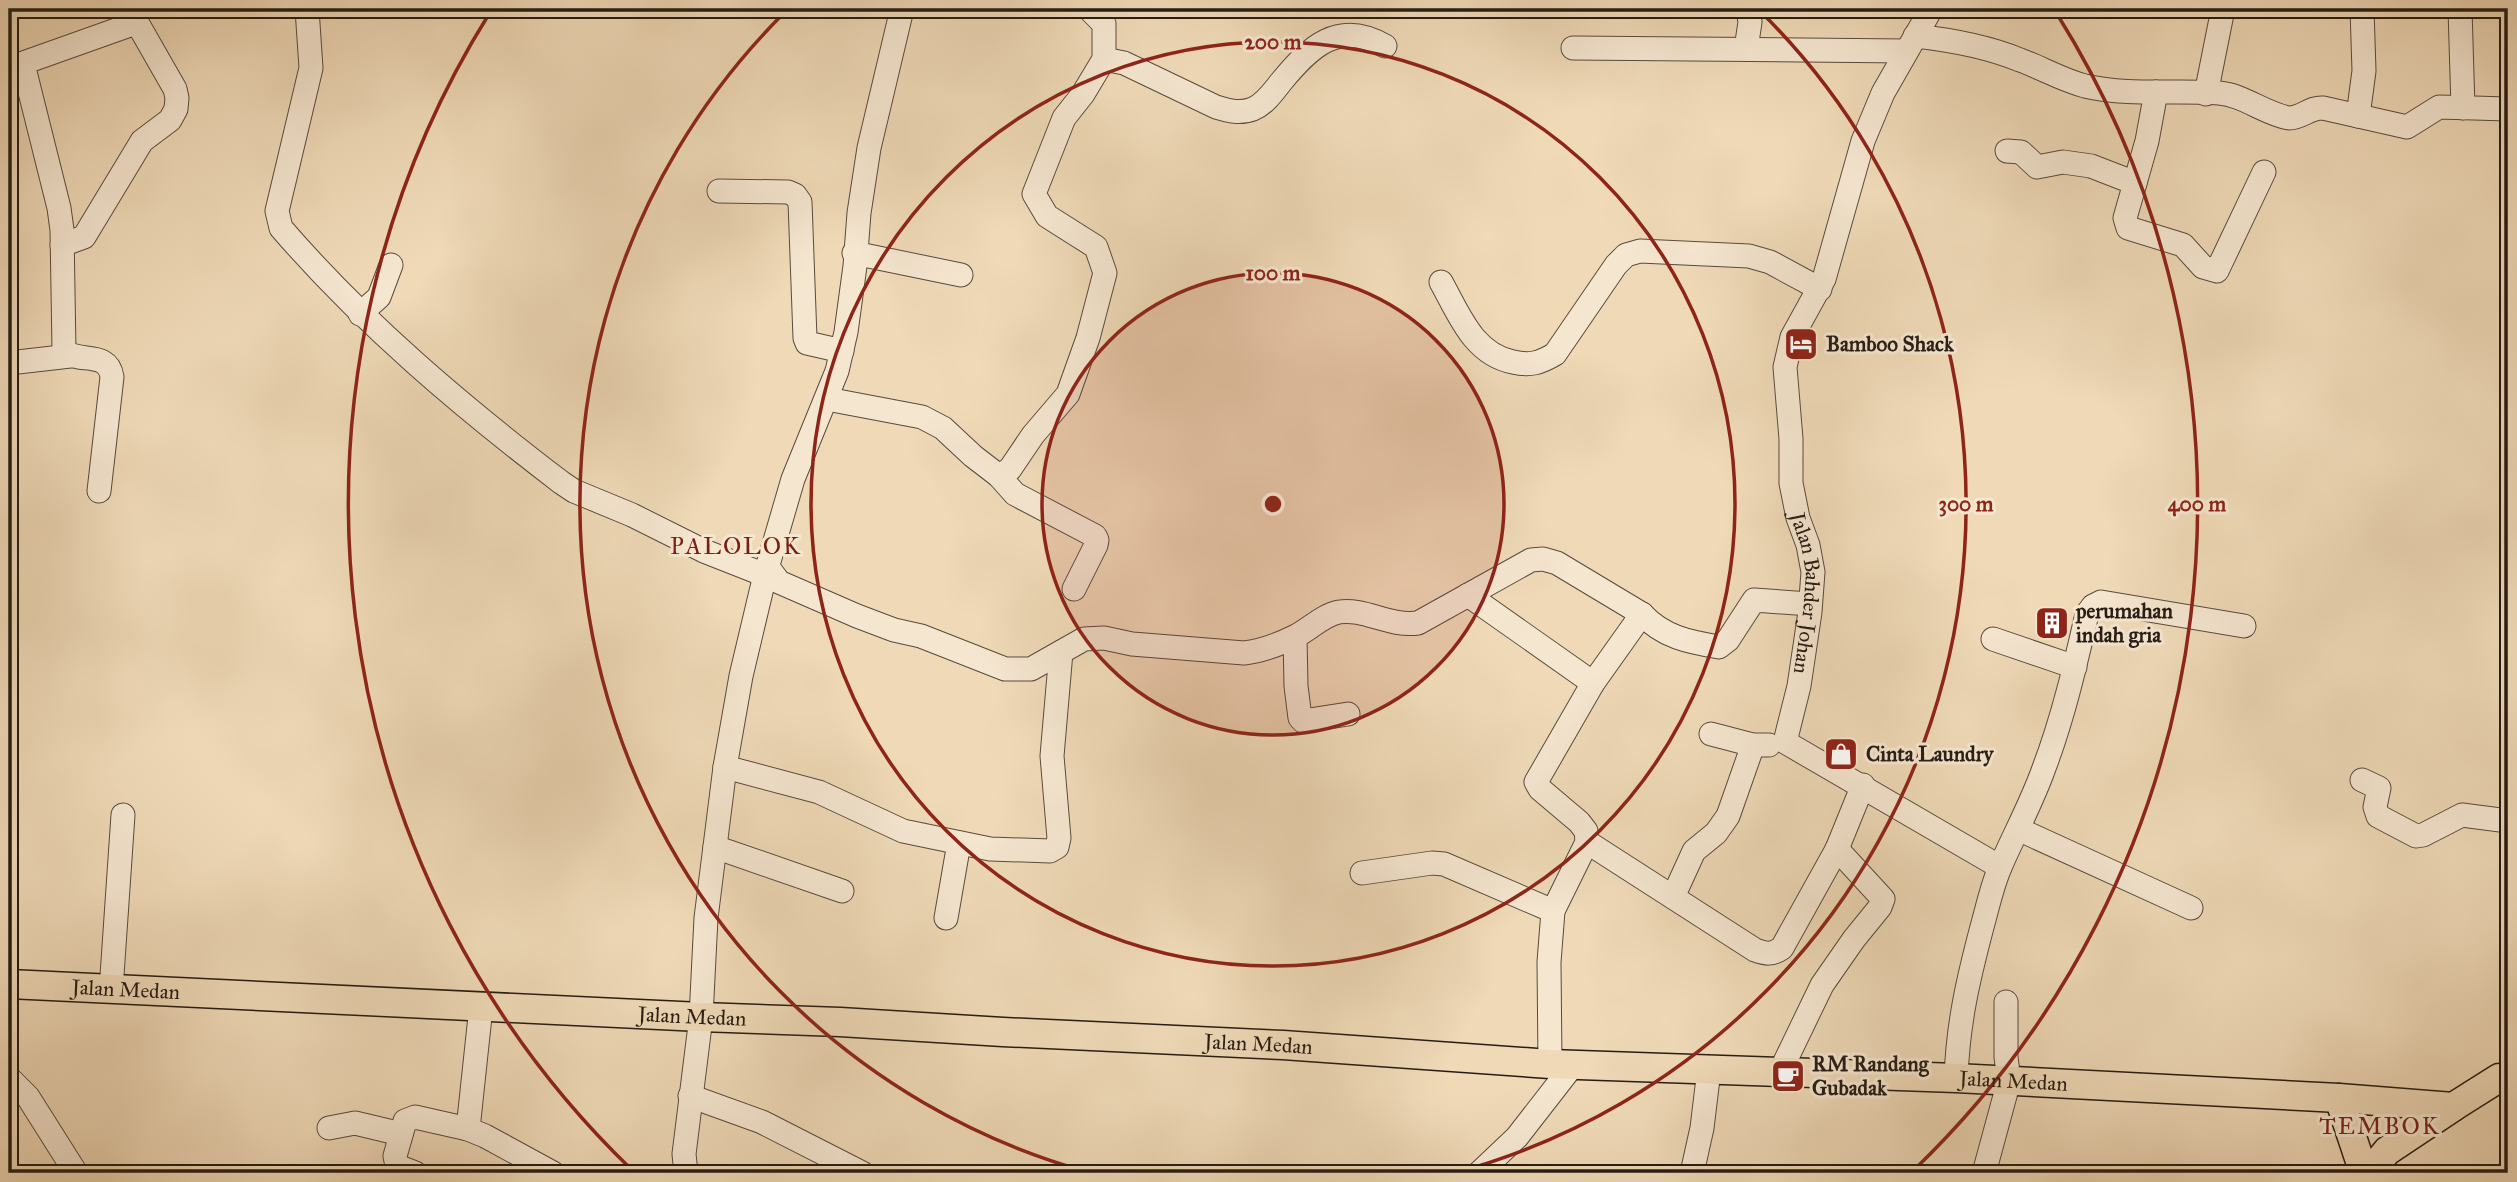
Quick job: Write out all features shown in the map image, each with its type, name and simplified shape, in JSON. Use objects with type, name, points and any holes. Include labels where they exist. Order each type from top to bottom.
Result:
[{"type":"main road","name":"Jalan Medan","points":[[9,984],[701,1017],[840,1021],[1003,1032],[1283,1045],[1561,1065],[1956,1078],[2339,1098],[2453,1107]]},
{"type":"main road","points":[[2339,1098],[2367,1173],[2387,1151],[2505,1071]]},
{"type":"street","points":[[307,9],[310,68],[277,211],[281,228],[297,247],[360,314],[487,426],[574,491],[632,515],[704,551],[766,570],[779,582],[857,616],[894,630],[921,636],[1005,668],[1031,669],[1084,639],[1104,638],[1132,644],[1244,653],[1258,651],[1295,637],[1330,615],[1340,612],[1352,612],[1405,625],[1418,623],[1522,564],[1544,559],[1557,563],[1642,614],[1652,625],[1671,636],[1719,647],[1728,640],[1754,600],[1810,604]]},
{"type":"street","points":[[686,1173],[684,1154],[701,1017],[706,918],[725,767],[741,676],[766,570],[793,479],[827,399],[842,351],[869,148],[902,9]]},
{"type":"street","points":[[999,476],[1010,470],[1032,435],[1068,394],[1088,338],[1105,273],[1096,247],[1047,216],[1034,194],[1064,118],[1083,94],[1104,59],[1104,24],[1089,9]]},
{"type":"street","points":[[1746,49],[1750,22],[1748,9]]},
{"type":"street","name":"Jalan Bahder Johan","points":[[1785,742],[1800,686],[1813,572],[1791,484],[1791,439],[1785,367],[1792,337],[1820,289],[1863,141],[1882,93],[1931,9]]},
{"type":"street","points":[[2206,94],[2222,9]]},
{"type":"street","points":[[2358,116],[2364,71],[2362,9]]},
{"type":"street","points":[[2460,9],[2463,108]]},
{"type":"street","points":[[70,356],[64,351],[63,342],[59,208],[16,66],[130,25],[135,14]]},
{"type":"street","points":[[62,245],[83,237],[142,141],[160,130],[176,109],[175,89],[135,14]]},
{"type":"street","points":[[1104,59],[1124,63],[1216,107],[1243,112],[1255,108],[1265,100],[1311,49],[1330,38],[1354,34],[1372,38],[1385,46]]},
{"type":"street","points":[[1573,48],[1746,49],[1960,41],[2021,60],[2069,82],[2094,88],[2155,98],[2220,93],[2289,118],[2298,118],[2315,107],[2339,110],[2407,127],[2439,107],[2508,109]]},
{"type":"street","points":[[2155,98],[2147,141],[2125,218],[2128,228],[2183,245],[2203,267],[2217,271],[2264,172]]},
{"type":"street","points":[[2007,151],[2021,152],[2037,167],[2063,162],[2091,166],[2135,183]]},
{"type":"street","points":[[719,191],[788,192],[795,195],[800,202],[805,338],[812,346],[842,351]]},
{"type":"street","points":[[1441,282],[1469,334],[1485,350],[1506,361],[1525,365],[1541,363],[1555,354],[1616,265],[1626,255],[1640,251],[1749,256],[1770,262],[1820,289]]},
{"type":"street","points":[[855,253],[961,275]]},
{"type":"street","points":[[360,314],[379,298],[391,265]]},
{"type":"street","points":[[9,363],[70,356],[105,361],[111,368],[99,491]]},
{"type":"street","points":[[827,399],[922,417],[943,428],[999,476],[1015,494],[1095,536],[1096,545],[1074,589]]},
{"type":"street","points":[[1468,595],[1593,683]]},
{"type":"street","points":[[1956,1078],[1958,1033],[1964,998],[2000,867],[2029,808],[2046,765],[2075,667],[2087,614],[2093,606],[2101,602],[2244,626]]},
{"type":"street","points":[[1479,1173],[1517,1137],[1561,1065],[1549,962],[1553,911],[1587,842],[1586,831],[1579,822],[1540,789],[1536,782],[1593,683],[1642,614]]},
{"type":"street","points":[[1295,637],[1300,718],[1303,721],[1348,714]]},
{"type":"street","points":[[1993,639],[2075,667]]},
{"type":"street","points":[[725,767],[819,792],[903,831],[990,849],[1050,851],[1057,847],[1059,838],[1052,757],[1061,652]]},
{"type":"street","points":[[1711,734],[1753,745],[1785,742],[2000,867]]},
{"type":"street","points":[[1673,897],[1694,852],[1716,833],[1728,816],[1753,745]]},
{"type":"street","points":[[2362,780],[2379,788],[2375,807],[2378,816],[2413,835],[2423,835],[2462,815],[2508,821]]},
{"type":"street","points":[[1587,842],[1755,950],[1775,954],[1783,948],[1838,849],[1863,785]]},
{"type":"street","points":[[111,990],[123,815]]},
{"type":"street","points":[[2018,829],[2191,908]]},
{"type":"street","points":[[946,918],[959,843]]},
{"type":"street","points":[[715,847],[842,891]]},
{"type":"street","points":[[1780,1072],[1822,985],[1880,907],[1883,899],[1838,849]]},
{"type":"street","points":[[1362,873],[1432,863],[1444,864],[1553,911]]},
{"type":"street","points":[[1984,1173],[2008,1081],[2006,1002]]},
{"type":"street","points":[[468,1129],[481,1007]]},
{"type":"street","points":[[1692,1173],[1702,1128],[1709,1070]]},
{"type":"street","points":[[9,1078],[12,1092],[9,1105]]},
{"type":"street","points":[[9,1078],[29,1097],[76,1173]]},
{"type":"street","points":[[690,1096],[762,1122],[862,1173]]},
{"type":"street","points":[[415,1173],[395,1163],[395,1156],[405,1121],[415,1117],[468,1129],[552,1173]]},
{"type":"street","points":[[328,1128],[355,1123],[401,1134]]},
{"type":"place","name":"Bamboo Shack","points":[[1801,344]]},
{"type":"place","name":"perumahan indah gria","points":[[2052,623]]},
{"type":"place","name":"Cinta Laundry","points":[[1841,754]]},
{"type":"place","name":"RM Randang Gubadak","points":[[1788,1076]]},
{"type":"district","name":"PALOLOK","points":[[736,546]]},
{"type":"district","name":"TEMBOK","points":[[2380,1126]]}]
